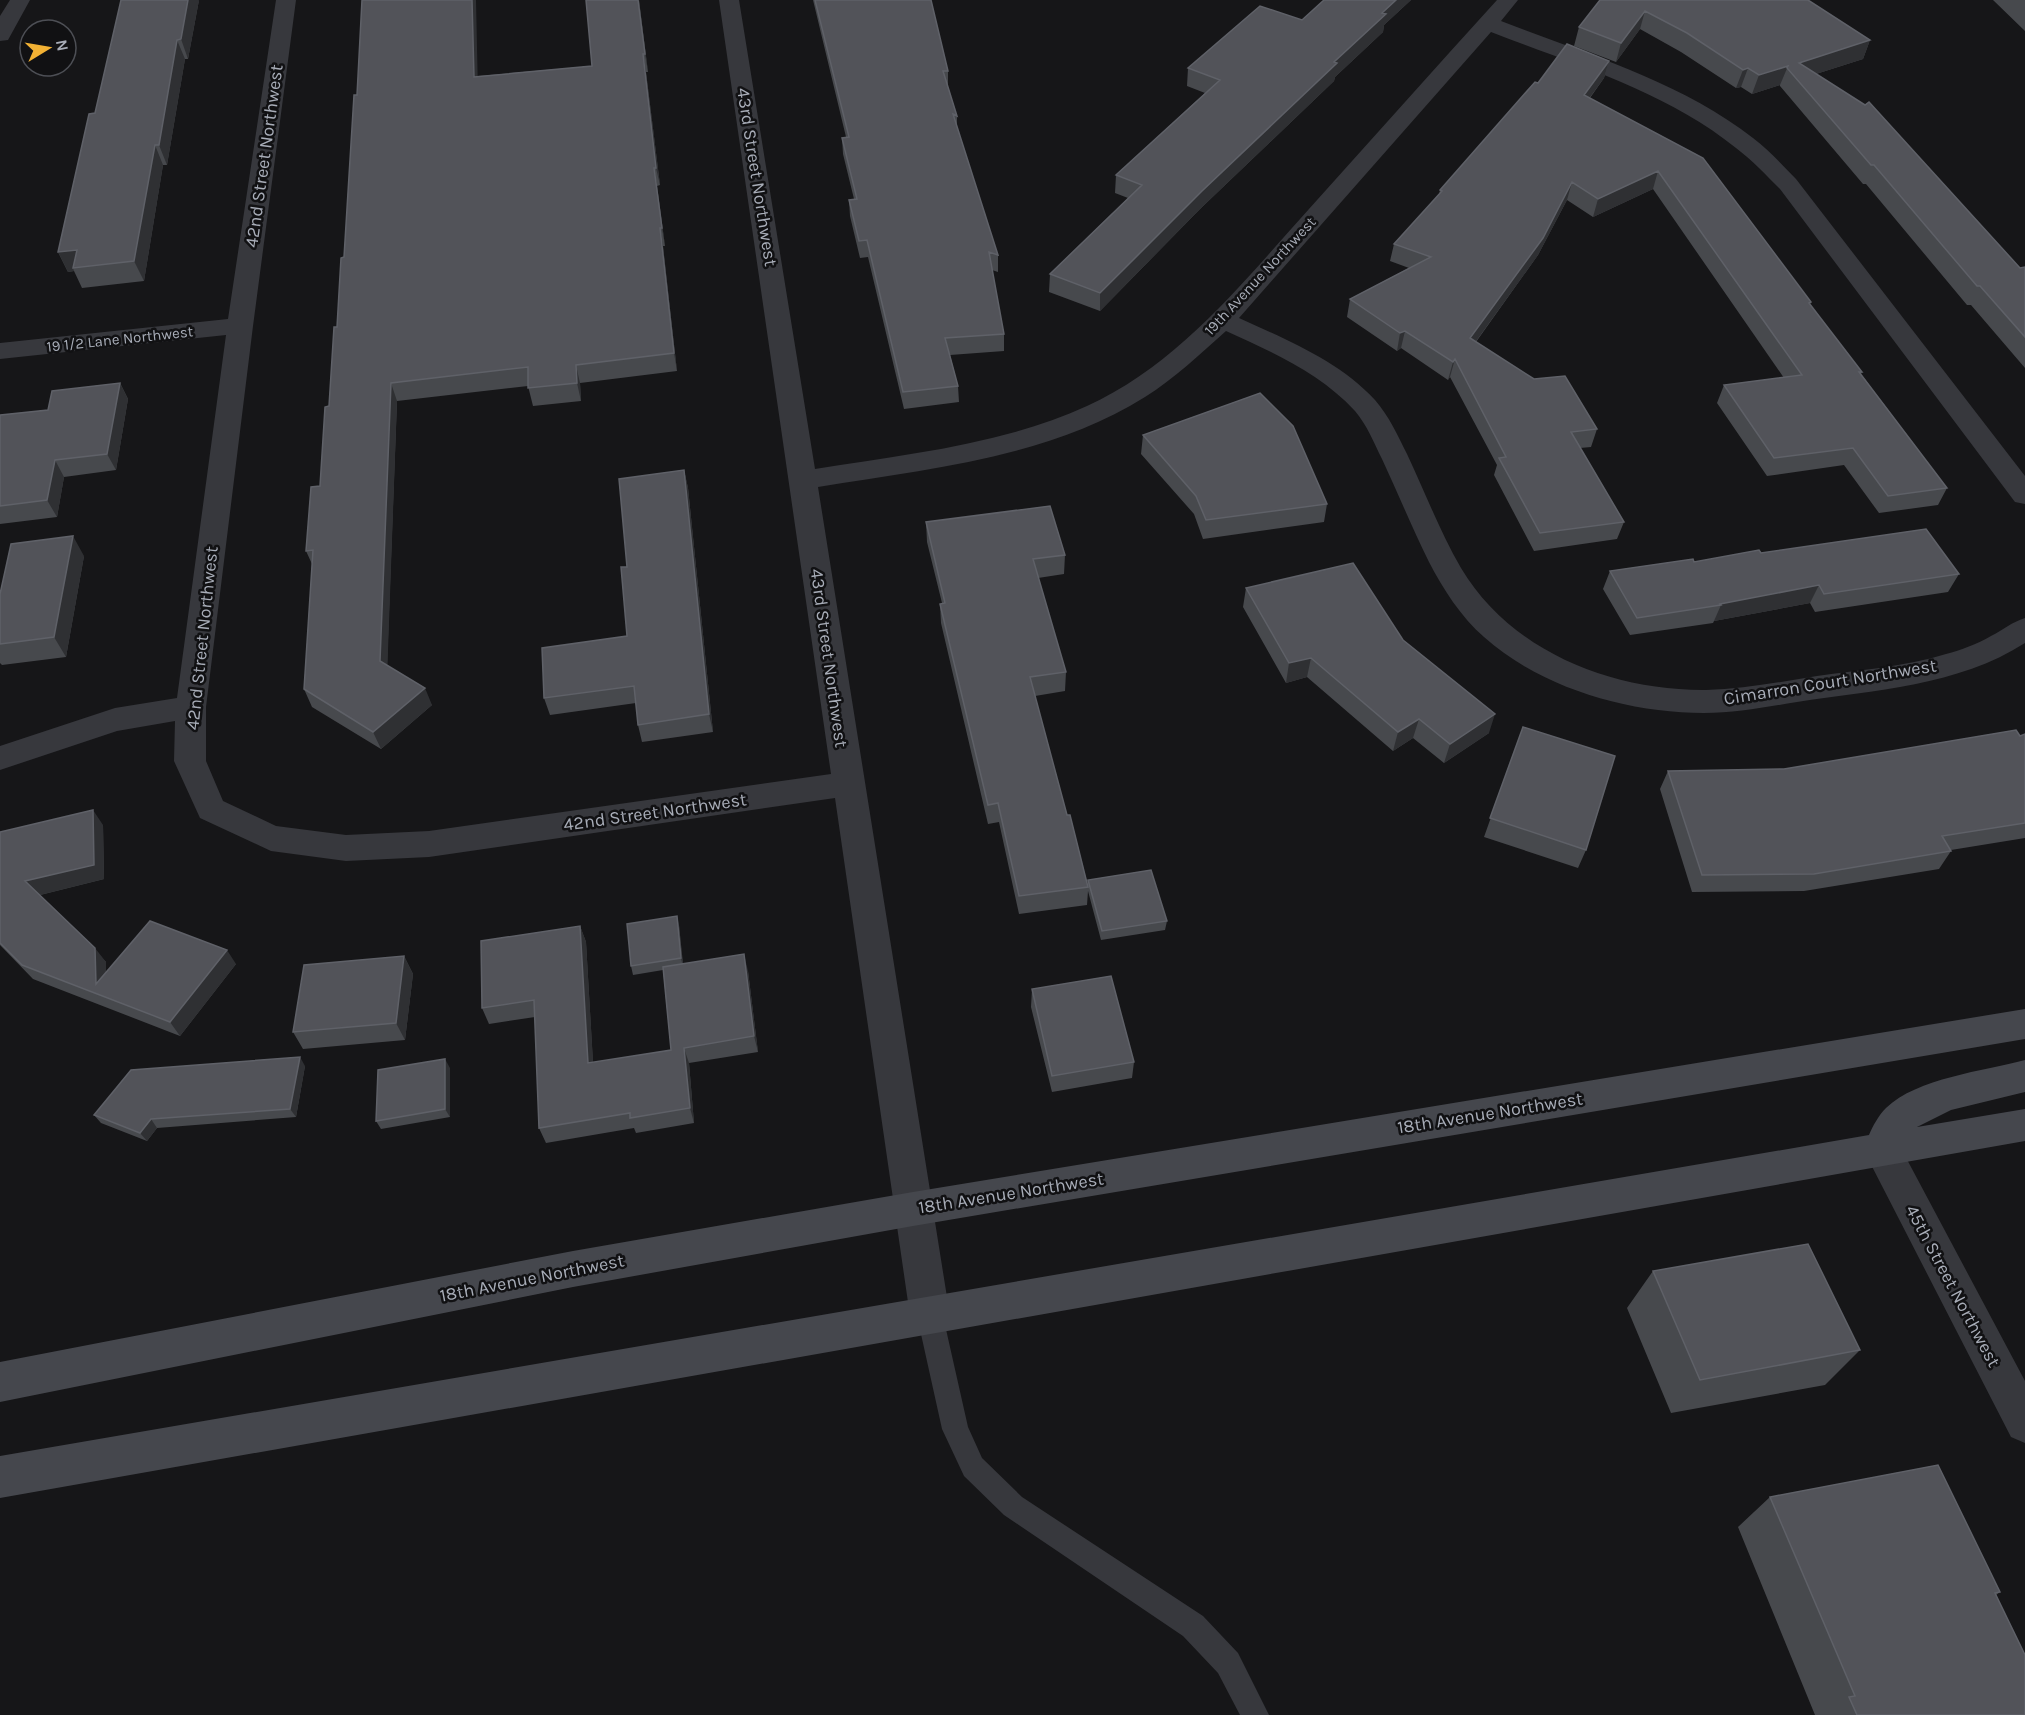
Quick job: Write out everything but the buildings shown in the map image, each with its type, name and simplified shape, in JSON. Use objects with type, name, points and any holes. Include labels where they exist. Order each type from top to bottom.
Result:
[{"type":"main road","name":"18th Avenue Northwest","points":[[0,1382],[573,1269],[913,1209],[2025,1023]]},
{"type":"main road","points":[[1882,1149],[1889,1131],[1902,1117],[1923,1104],[1958,1092],[2025,1076]]},
{"type":"main road","points":[[0,1477],[2025,1125]]},
{"type":"street","points":[[0,34],[20,0]]},
{"type":"street","name":"42nd Street Northwest","points":[[286,0],[240,326],[191,707],[190,761],[211,808],[271,838],[346,848],[429,844],[847,784]]},
{"type":"street","name":"43rd Street Northwest","points":[[729,0],[930,1316]]},
{"type":"street","name":"19th Avenue Northwest","points":[[804,480],[986,447],[1059,428],[1134,393],[1177,361],[1223,320],[1508,0]]},
{"type":"street","points":[[1487,23],[1636,82],[1681,104],[1724,129],[1766,161],[1788,184],[2025,495]]},
{"type":"street","name":"Cimarron Court Northwest","points":[[1223,320],[1312,362],[1338,380],[1368,409],[1388,442],[1451,576],[1471,605],[1494,630],[1533,658],[1559,671],[1606,688],[1640,696],[1691,701],[1743,699],[1916,672],[1983,654],[2007,642],[2025,629]]},
{"type":"street","name":"19 1/2 Lane Northwest","points":[[0,351],[240,326]]},
{"type":"street","points":[[0,758],[115,720],[191,707]]},
{"type":"street","name":"45th Street Northwest","points":[[1882,1149],[2024,1417]]},
{"type":"lane","points":[[930,1316],[955,1428],[973,1467],[1013,1506],[1193,1626],[1228,1662],[1255,1715]]}]
